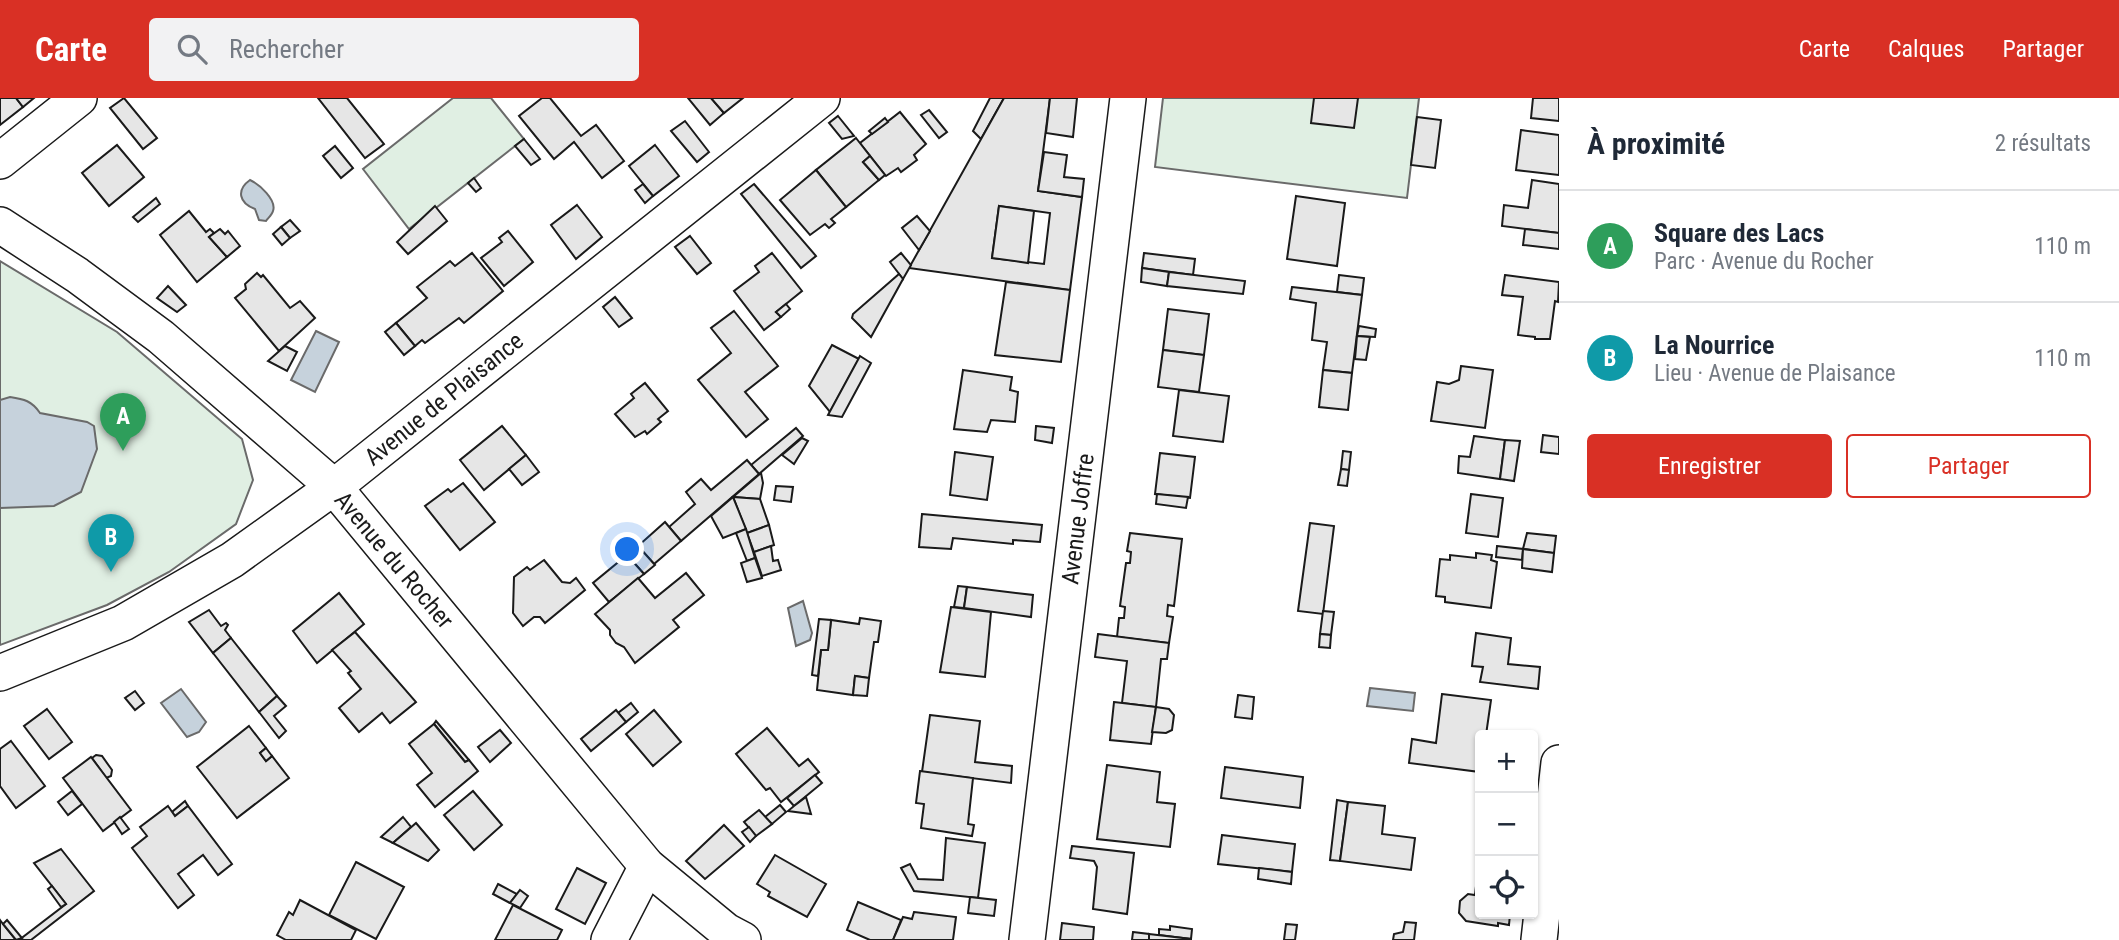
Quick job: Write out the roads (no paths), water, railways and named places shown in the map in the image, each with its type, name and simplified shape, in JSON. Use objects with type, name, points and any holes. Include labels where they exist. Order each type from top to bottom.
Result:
[{"type":"street","points":[[0,162],[79,98]]},
{"type":"street","name":"Avenue de Plaisance","points":[[0,673],[123,623],[232,560],[334,487],[822,98]]},
{"type":"street","name":"Avenue Joffre","points":[[1027,940],[1128,98]]},
{"type":"street","name":"Avenue du Rocher","points":[[0,225],[77,275],[161,337],[334,487],[647,866],[726,931],[743,940]]},
{"type":"street","points":[[1539,940],[1555,823],[1559,763]]},
{"type":"street","points":[[609,940],[647,866]]},
{"type":"place","name":"Square des Lacs","points":[[123,451]]},
{"type":"place","name":"La Nourrice","points":[[111,572]]}]
